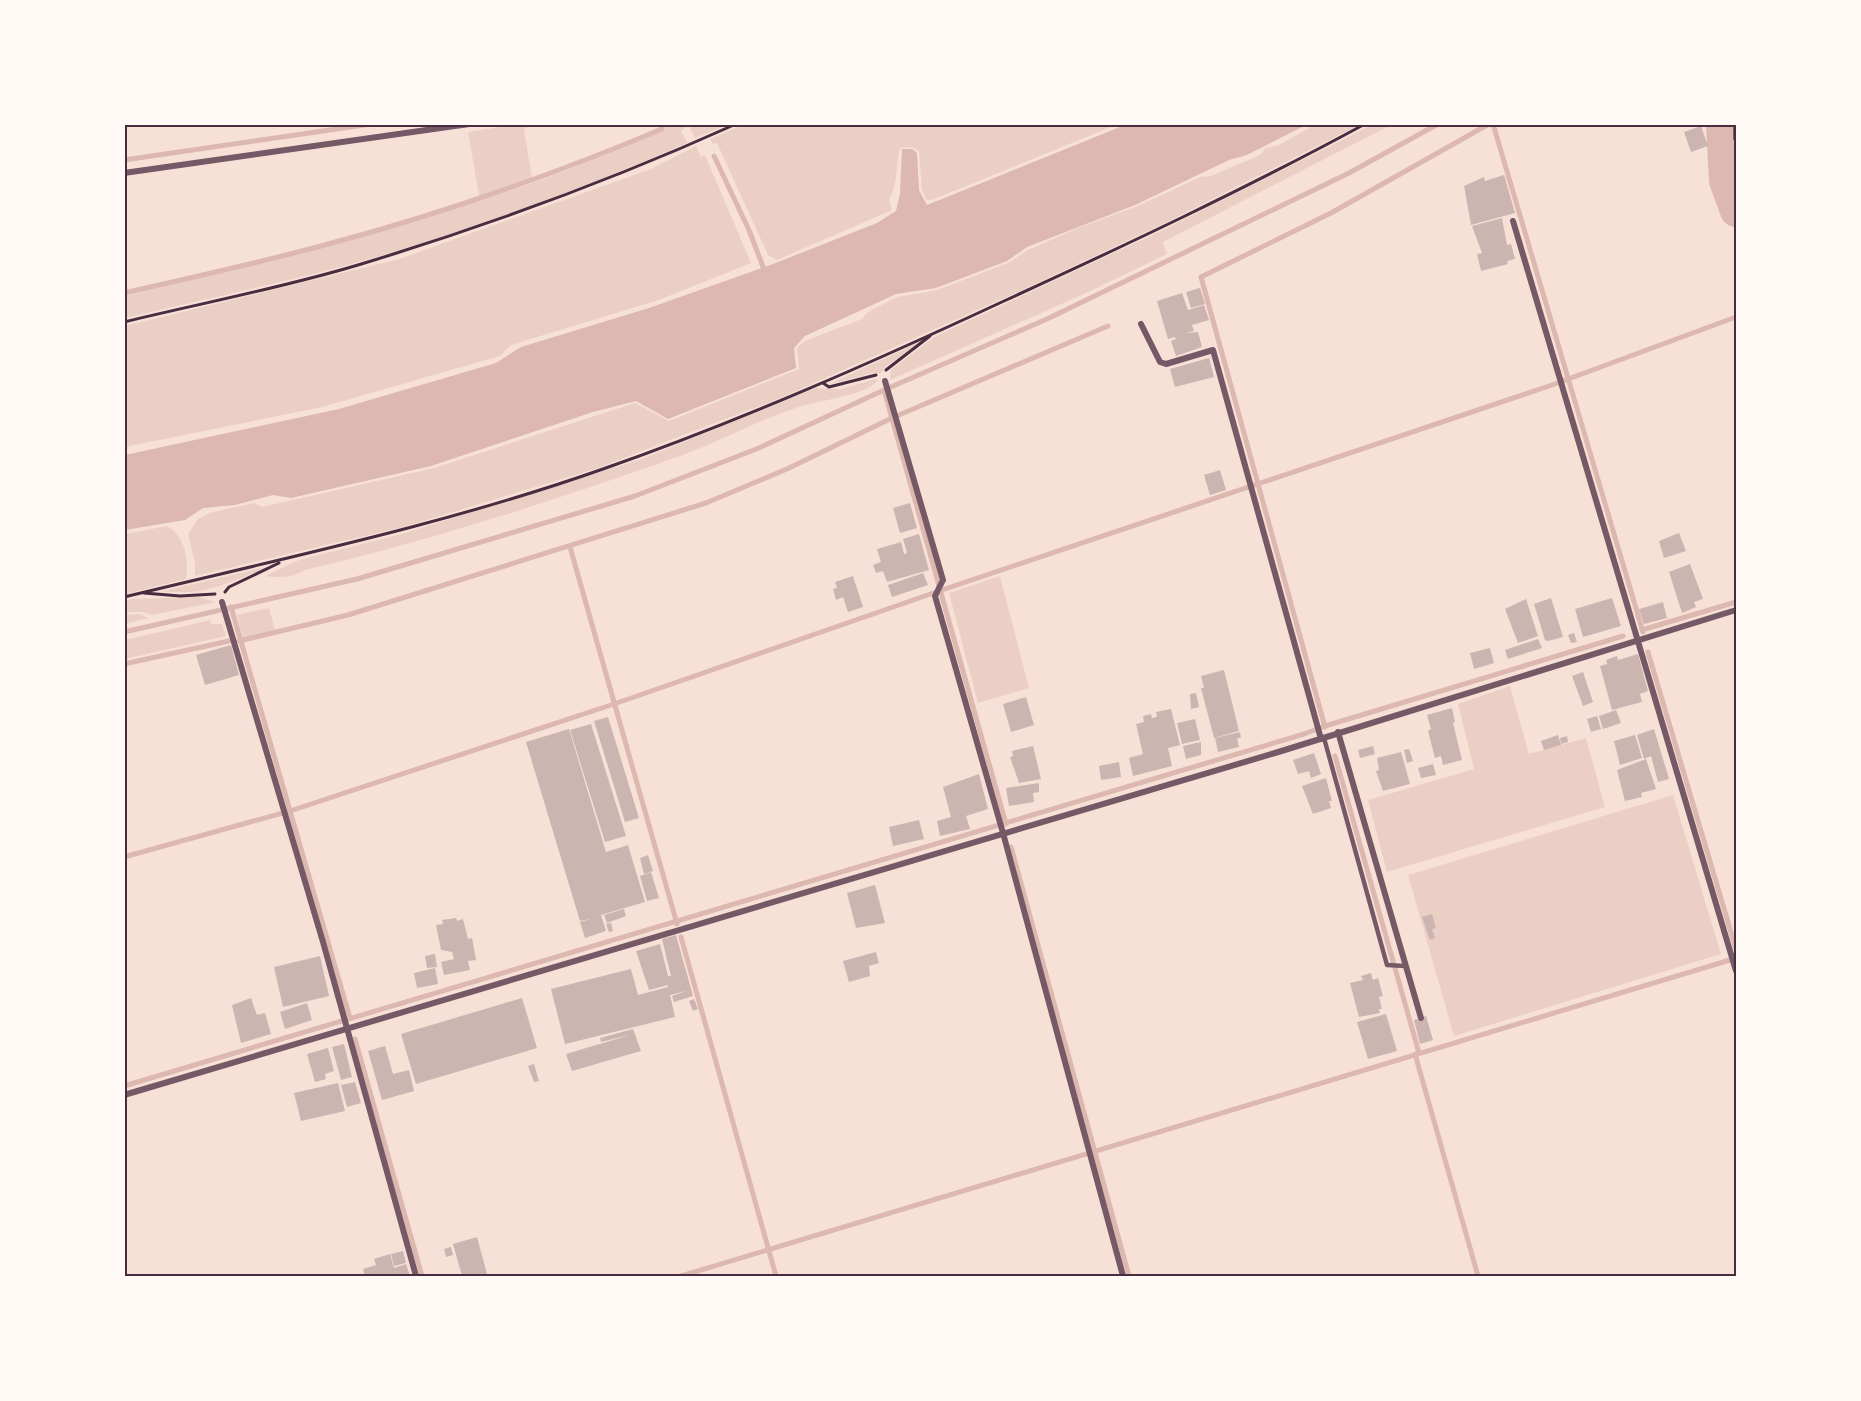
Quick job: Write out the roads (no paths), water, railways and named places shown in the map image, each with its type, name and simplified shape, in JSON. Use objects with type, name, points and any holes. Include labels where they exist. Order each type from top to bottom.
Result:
[{"type":"street","points":[[124,173],[469,124]]},
{"type":"street","points":[[1736,124],[1737,138]]},
{"type":"street","points":[[1513,221],[1636,640],[1737,971]]},
{"type":"street","points":[[1141,324],[1160,362],[1166,364],[1213,350],[1321,736]]},
{"type":"street","points":[[885,381],[943,580],[935,596],[1001,827],[1123,1276]]},
{"type":"street","points":[[222,602],[416,1276]]},
{"type":"street","points":[[124,1095],[345,1025],[1001,827],[1338,732],[1737,610]]},
{"type":"street","points":[[1338,732],[1421,1018]]},
{"type":"lane","points":[[1321,736],[1387,965],[1405,966]]},
{"type":"waterway","points":[[124,160],[371,124]]},
{"type":"waterway","points":[[124,293],[280,257],[416,219],[581,162],[662,129],[661,124]]},
{"type":"waterway","points":[[124,632],[357,579],[635,496],[759,448],[884,390],[1047,319],[1349,173],[1438,124]]},
{"type":"waterway","points":[[1325,727],[1201,277],[1331,213],[1489,124]]},
{"type":"waterway","points":[[1493,124],[1643,632]]},
{"type":"waterway","points":[[1722,124],[1725,181],[1736,211]]},
{"type":"waterway","points":[[714,156],[749,230],[765,272]]},
{"type":"waterway","points":[[124,857],[290,811],[614,704],[942,590],[1552,385],[1736,317]]},
{"type":"waterway","points":[[239,641],[348,615],[706,503],[787,469],[892,418],[1108,326]]},
{"type":"waterway","points":[[884,390],[1006,824]]},
{"type":"waterway","points":[[570,547],[677,924]]},
{"type":"waterway","points":[[1642,630],[1736,602]]},
{"type":"waterway","points":[[231,607],[350,1018]]},
{"type":"waterway","points":[[124,1086],[1304,734],[1623,636]]},
{"type":"waterway","points":[[124,664],[229,641]]},
{"type":"waterway","points":[[1648,652],[1736,949]]},
{"type":"waterway","points":[[1335,756],[1419,1053]]},
{"type":"waterway","points":[[1011,847],[1129,1276]]},
{"type":"waterway","points":[[681,937],[776,1276]]},
{"type":"waterway","points":[[681,1276],[1730,960]]},
{"type":"waterway","points":[[355,1039],[422,1276]]},
{"type":"waterway","points":[[1415,1054],[1478,1276]]}]
